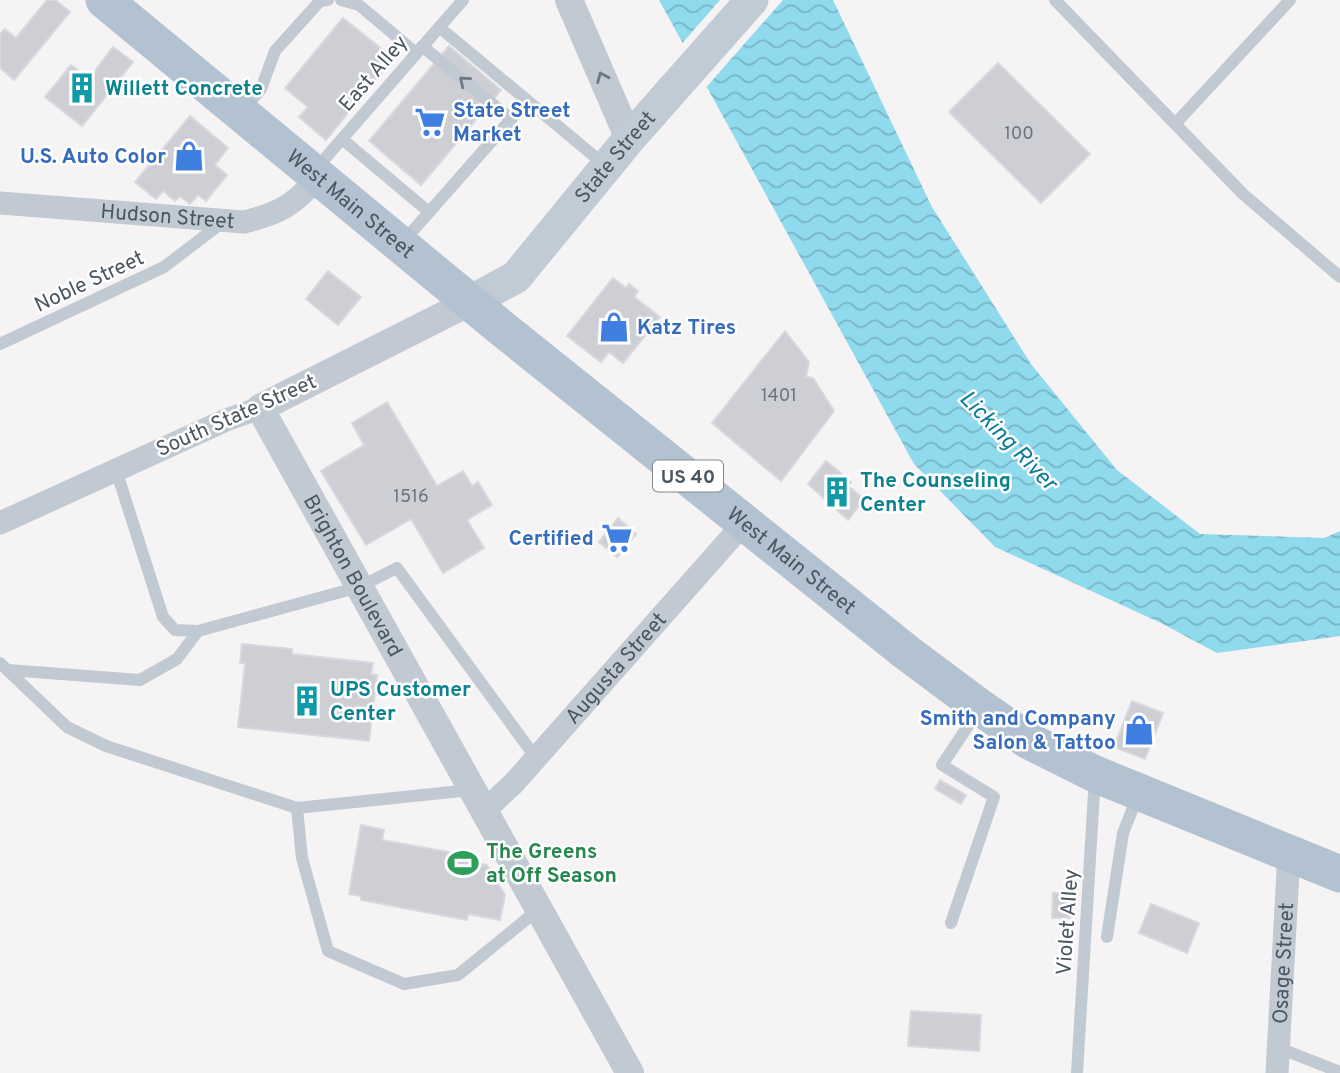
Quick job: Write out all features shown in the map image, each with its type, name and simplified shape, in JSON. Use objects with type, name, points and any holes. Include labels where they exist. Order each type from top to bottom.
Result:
[{"type":"main road","name":"West Main Street","points":[[104,0],[470,302],[906,652],[981,708],[1029,741],[1095,774],[1340,874]]},
{"type":"main road","name":"State Street","points":[[470,302],[516,276],[606,166],[752,0]]},
{"type":"street","points":[[569,0],[638,129]]},
{"type":"street","name":"Hudson Street","points":[[0,203],[244,222],[276,215],[294,203],[316,175]]},
{"type":"street","name":"South State Street","points":[[0,523],[226,420],[260,408],[470,302]]},
{"type":"street","name":"Brighton Boulevard","points":[[260,408],[630,1073]]},
{"type":"street","name":"Augusta Street","points":[[478,801],[536,758],[745,522]]},
{"type":"street","name":"Osage Street","points":[[1277,1073],[1289,853]]},
{"type":"lane","points":[[240,113],[261,89],[275,51],[322,0]]},
{"type":"lane","points":[[341,0],[359,5],[511,119]]},
{"type":"lane","name":"East Alley","points":[[316,175],[342,139],[463,0]]},
{"type":"lane","points":[[1055,0],[1243,194],[1340,277]]},
{"type":"lane","points":[[1175,124],[1290,0]]},
{"type":"lane","points":[[439,27],[606,166]]},
{"type":"lane","points":[[401,245],[527,101]]},
{"type":"lane","points":[[342,139],[429,212]]},
{"type":"lane","name":"Noble Street","points":[[0,344],[164,267],[225,221]]},
{"type":"lane","points":[[116,470],[163,617],[176,631],[198,631],[359,587],[397,568],[536,758]]},
{"type":"lane","points":[[4,667],[140,680],[177,659],[198,631]]},
{"type":"lane","points":[[4,667],[67,727],[106,746],[297,808],[478,801]]},
{"type":"lane","points":[[951,923],[994,797],[942,765],[981,708]]},
{"type":"lane","name":"Violet Alley","points":[[1077,1073],[1095,774]]},
{"type":"lane","points":[[1107,937],[1123,833],[1139,793]]},
{"type":"lane","points":[[297,808],[302,858],[328,951],[404,984],[458,975],[539,909]]},
{"type":"lane","points":[[1279,1048],[1340,1072]]},
{"type":"water","name":"Licking River","points":[[659,0],[833,0],[932,207],[1031,364],[1117,470],[1200,534],[1324,538],[1340,531],[1340,636],[1217,653],[1161,623],[995,547],[914,464]]},
{"type":"pier","points":[[720,0],[783,0],[703,91],[679,47]]},
{"type":"building","points":[[47,0],[55,0],[70,12],[14,80],[0,68],[0,34],[5,29],[16,38]]},
{"type":"building","points":[[343,18],[393,58],[326,140],[299,117],[308,107],[285,88]]},
{"type":"building","name":"State Street Market","points":[[449,46],[501,90],[421,185],[369,141]]},
{"type":"building","name":"Willett Concrete","points":[[113,47],[133,62],[82,126],[45,97],[71,65],[89,79]]},
{"type":"building","points":[[998,63],[1090,154],[1041,203],[949,112]]},
{"type":"building","name":"U.S. Auto Color","points":[[190,116],[228,148],[215,165],[227,175],[206,201],[198,195],[190,204],[180,196],[175,201],[163,191],[156,199],[135,182]]},
{"type":"building","points":[[328,271],[361,297],[338,325],[306,299]]},
{"type":"building","name":"Katz Tires","points":[[613,278],[626,288],[629,284],[638,291],[634,297],[660,317],[623,363],[609,352],[601,362],[567,336]]},
{"type":"building","points":[[785,331],[809,362],[806,377],[813,378],[834,411],[781,481],[712,423]]},
{"type":"building","points":[[387,402],[437,486],[463,471],[472,486],[478,482],[492,505],[467,520],[484,548],[443,573],[411,519],[366,545],[321,471],[364,445],[352,423]]},
{"type":"building","name":"The Counseling Center","points":[[826,461],[851,482],[848,486],[864,499],[848,520],[808,484]]},
{"type":"building","name":"Certified","points":[[618,518],[636,534],[617,557],[599,542]]},
{"type":"building","name":"UPS Customer Center","points":[[242,644],[292,649],[292,654],[373,663],[371,674],[377,675],[369,741],[238,727],[245,663],[240,663]]},
{"type":"building","name":"Smith and Company Salon & Tattoo","points":[[1132,701],[1163,713],[1145,759],[1114,747]]},
{"type":"building","points":[[940,780],[966,795],[961,804],[935,789]]},
{"type":"building","points":[[361,825],[384,830],[382,840],[476,857],[475,862],[487,865],[505,895],[500,920],[468,914],[467,920],[361,900],[361,896],[349,894]]},
{"type":"building","points":[[1053,893],[1071,893],[1070,918],[1052,918]]},
{"type":"building","points":[[1151,904],[1199,923],[1187,953],[1139,933]]},
{"type":"building","points":[[911,1011],[981,1015],[979,1051],[908,1046]]},
{"type":"place","name":"Willett Concrete","points":[[82,88]]},
{"type":"place","name":"State Street Market","points":[[430,122]]},
{"type":"place","name":"U.S. Auto Color","points":[[189,156]]},
{"type":"place","name":"Katz Tires","points":[[614,327]]},
{"type":"place","name":"The Counseling Center","points":[[837,492]]},
{"type":"place","name":"Certified","points":[[617,538]]},
{"type":"place","name":"UPS Customer Center","points":[[307,701]]},
{"type":"place","name":"Smith and Company Salon & Tattoo","points":[[1139,730]]},
{"type":"place","name":"The Greens at Off Season","points":[[463,863]]}]
